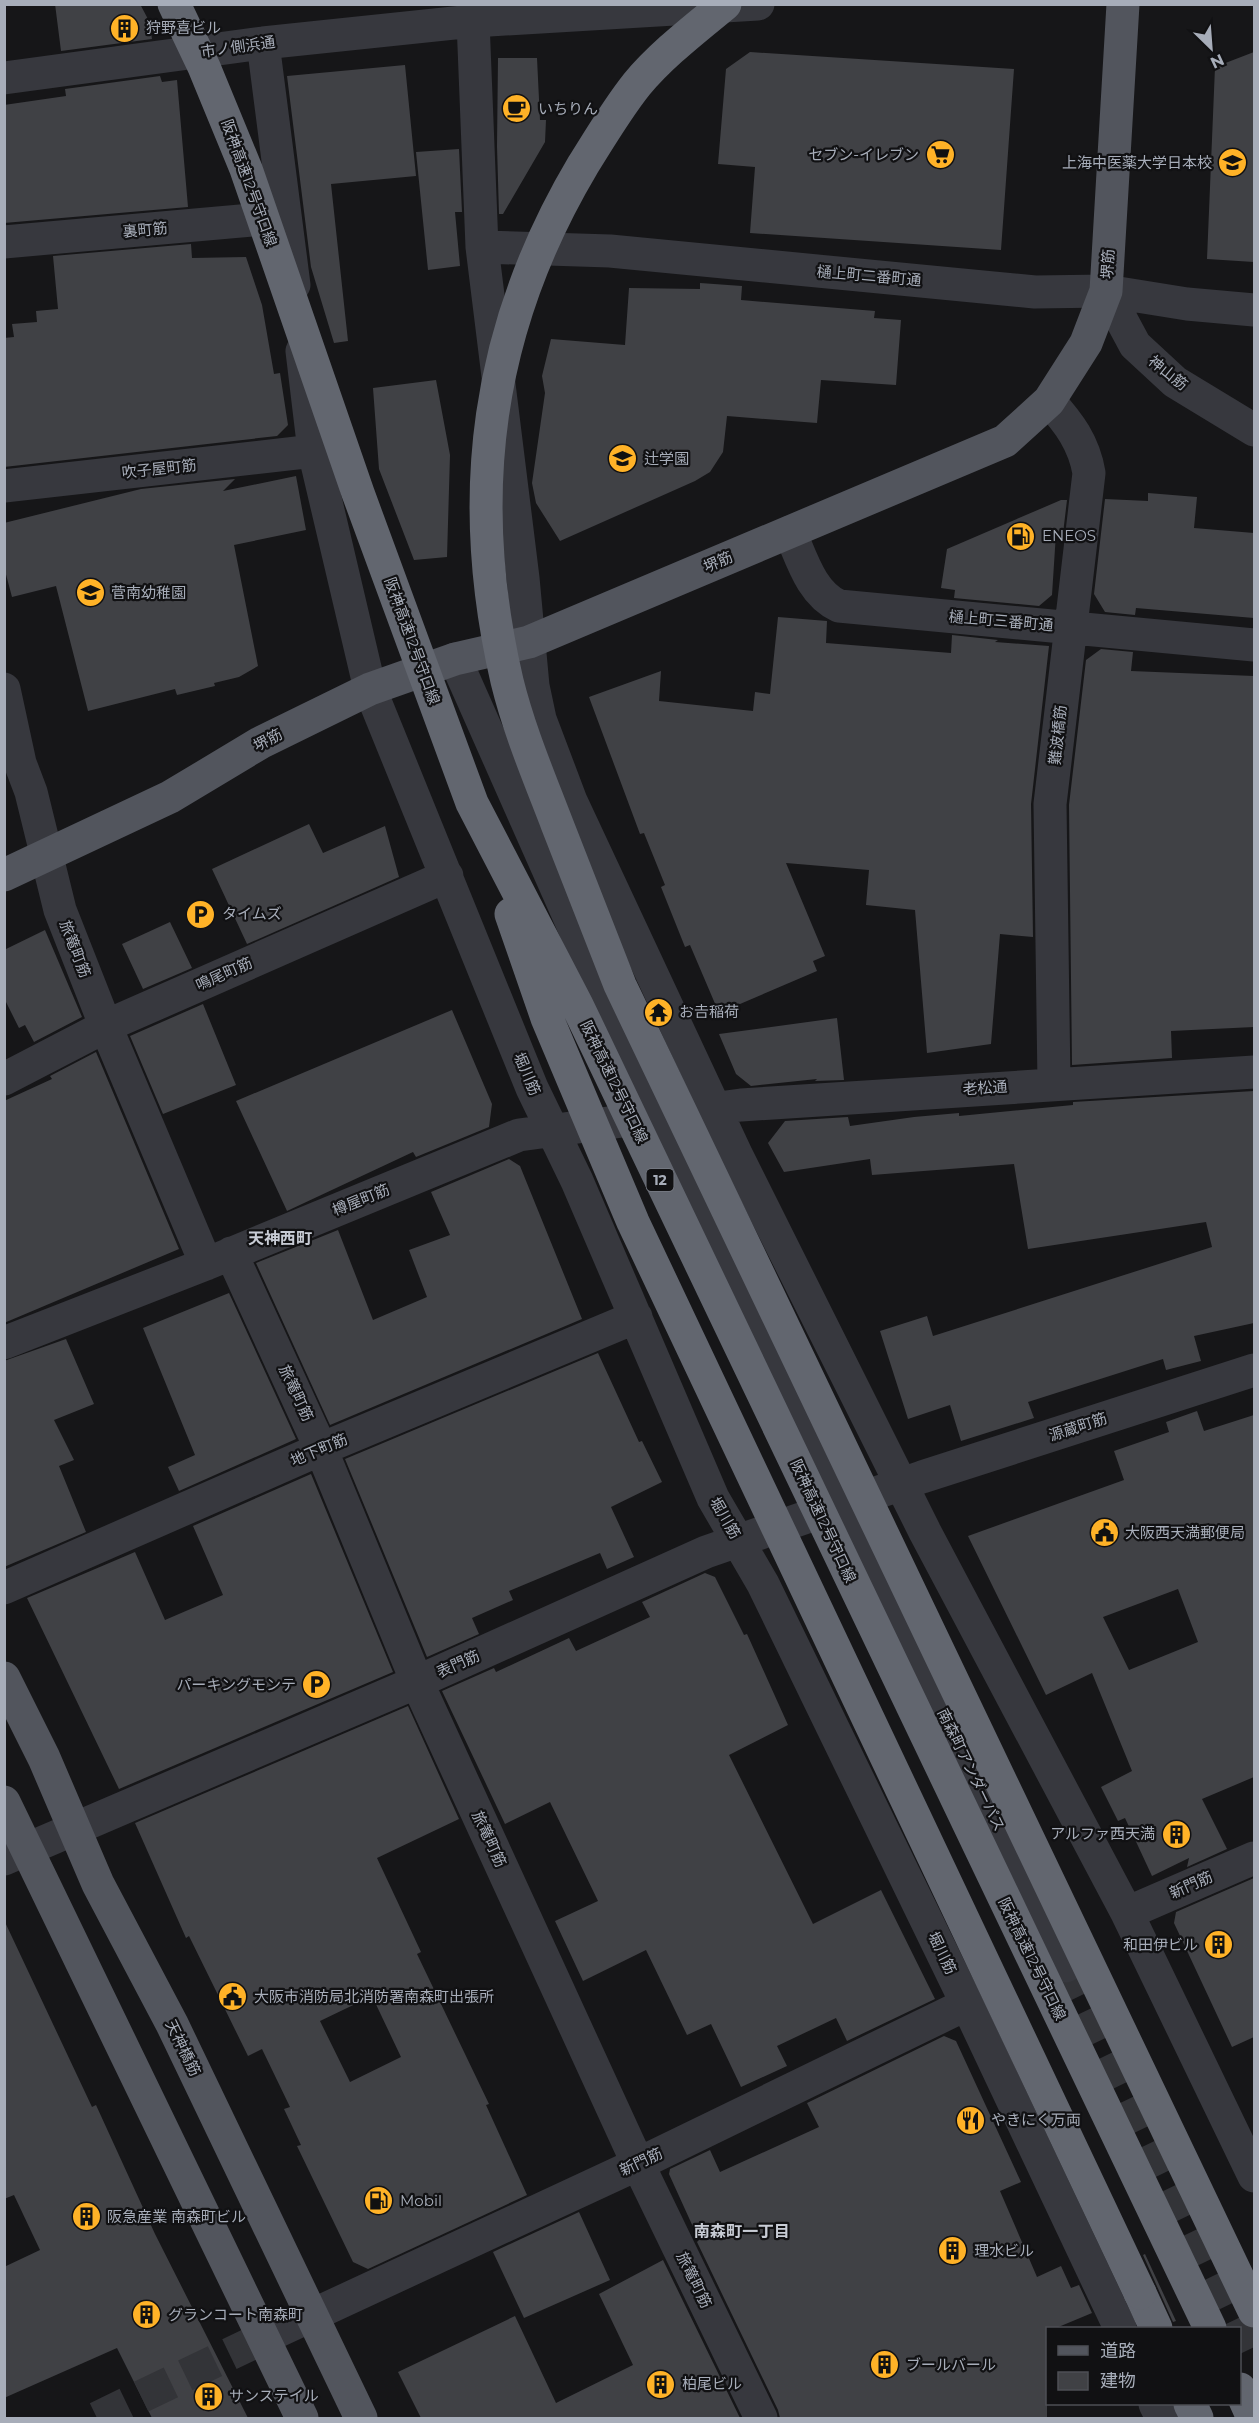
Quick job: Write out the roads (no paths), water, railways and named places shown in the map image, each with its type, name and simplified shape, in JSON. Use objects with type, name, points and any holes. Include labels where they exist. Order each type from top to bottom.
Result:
[{"type":"highway","name":"阪神高速12号守口線","points":[[174,4],[204,67],[246,170],[358,493],[472,803],[577,1005],[1210,2327]]},
{"type":"highway","points":[[725,4],[685,37],[638,83],[597,142],[563,200],[532,263],[510,328],[496,387],[484,504],[487,564],[497,635],[508,683],[537,772],[620,985],[1254,2311]]},
{"type":"highway","points":[[472,803],[547,1018],[633,1222],[1156,2327]]},
{"type":"highway","points":[[1241,2394],[1254,2418]]},
{"type":"main road","name":"堺筋","points":[[4,875],[170,797],[260,743],[370,689],[455,659],[529,642],[1005,441],[1049,401],[1086,343],[1106,291],[1123,4]]},
{"type":"main road","name":"天神橋筋","points":[[4,1678],[44,1758],[98,1884],[172,2024],[361,2418]]},
{"type":"main road","points":[[4,1802],[16,1855],[302,2418]]},
{"type":"street","name":"市ノ側浜通","points":[[4,78],[263,43],[473,21],[758,4]]},
{"type":"street","points":[[473,21],[482,247],[533,686],[540,719],[571,801],[716,1108],[901,1484],[1127,1913],[1254,2176]]},
{"type":"street","name":"堀川筋","points":[[263,43],[314,451],[370,689],[532,1088],[636,1317],[713,1498],[763,1584],[967,2004],[1120,2327]]},
{"type":"street","name":"裏町筋","points":[[4,242],[285,217]]},
{"type":"street","name":"樋上町二番町通","points":[[482,247],[610,251],[1035,292],[1106,291],[1254,310]]},
{"type":"street","name":"神山筋","points":[[1106,291],[1135,345],[1175,382],[1254,430]]},
{"type":"street","name":"難波橋筋","points":[[1049,401],[1068,423],[1083,447],[1089,473],[1050,804],[1054,1083]]},
{"type":"street","name":"吹子屋町筋","points":[[4,486],[314,451]]},
{"type":"street","name":"樋上町三番町通","points":[[790,532],[815,587],[829,601],[840,606],[1254,645]]},
{"type":"street","name":"南森町アンダーパス","points":[[455,659],[657,1116],[1066,1966]]},
{"type":"street","name":"旅篭町筋","points":[[4,689],[20,763],[31,792],[60,910],[106,1027],[219,1258],[321,1449],[417,1682],[638,2164],[761,2418]]},
{"type":"street","name":"鳴尾町筋","points":[[4,1079],[106,1027],[447,876]]},
{"type":"street","name":"老松通","points":[[657,1116],[716,1108],[1054,1083],[1254,1072]]},
{"type":"street","name":"樽屋町筋","points":[[4,1343],[519,1135],[657,1116]]},
{"type":"street","name":"地下町筋","points":[[4,1588],[321,1449],[636,1317]]},
{"type":"street","name":"源蔵町筋","points":[[843,1504],[1254,1370]]},
{"type":"street","name":"表門筋","points":[[16,1855],[417,1682],[706,1552],[843,1504]]},
{"type":"street","name":"新門筋","points":[[1127,1913],[1254,1857]]},
{"type":"street","name":"新門筋","points":[[263,2338],[638,2164],[967,2004]]},
{"type":"tunnel","points":[[1066,1966],[1240,2327]]},
{"type":"tunnel","points":[[1241,2329],[1254,2356]]},
{"type":"tunnel","points":[[97,2418],[263,2338]]},
{"type":"place","name":"狩野喜ビル","points":[[125,28]]},
{"type":"place","name":"いちりん","points":[[517,109]]},
{"type":"place","name":"セブン-イレブン","points":[[940,155]]},
{"type":"place","name":"上海中医薬大学日本校","points":[[1233,163]]},
{"type":"place","name":"辻学園","points":[[623,459]]},
{"type":"place","name":"ENEOS","points":[[1021,536]]},
{"type":"place","name":"菅南幼稚園","points":[[90,593]]},
{"type":"place","name":"タイムズ","points":[[201,914]]},
{"type":"place","name":"お𠮷稲荷","points":[[658,1012]]},
{"type":"place","name":"大阪西天満郵便局","points":[[1104,1533]]},
{"type":"place","name":"パーキングモンテ","points":[[317,1685]]},
{"type":"place","name":"アルファ西天満","points":[[1176,1834]]},
{"type":"place","name":"和田伊ビル","points":[[1219,1945]]},
{"type":"place","name":"大阪市消防局北消防署南森町出張所","points":[[233,1997]]},
{"type":"place","name":"やきにく万両","points":[[970,2120]]},
{"type":"place","name":"Mobil","points":[[379,2201]]},
{"type":"place","name":"阪急産業 南森町ビル","points":[[86,2217]]},
{"type":"place","name":"理水ビル","points":[[953,2251]]},
{"type":"place","name":"グランコート南森町","points":[[147,2315]]},
{"type":"place","name":"ブールバール","points":[[885,2365]]},
{"type":"place","name":"柏尾ビル","points":[[661,2384]]},
{"type":"place","name":"サンステイル","points":[[208,2396]]},
{"type":"district","name":"天神西町","points":[[280,1238]]},
{"type":"district","name":"南森町一丁目","points":[[742,2231]]}]
